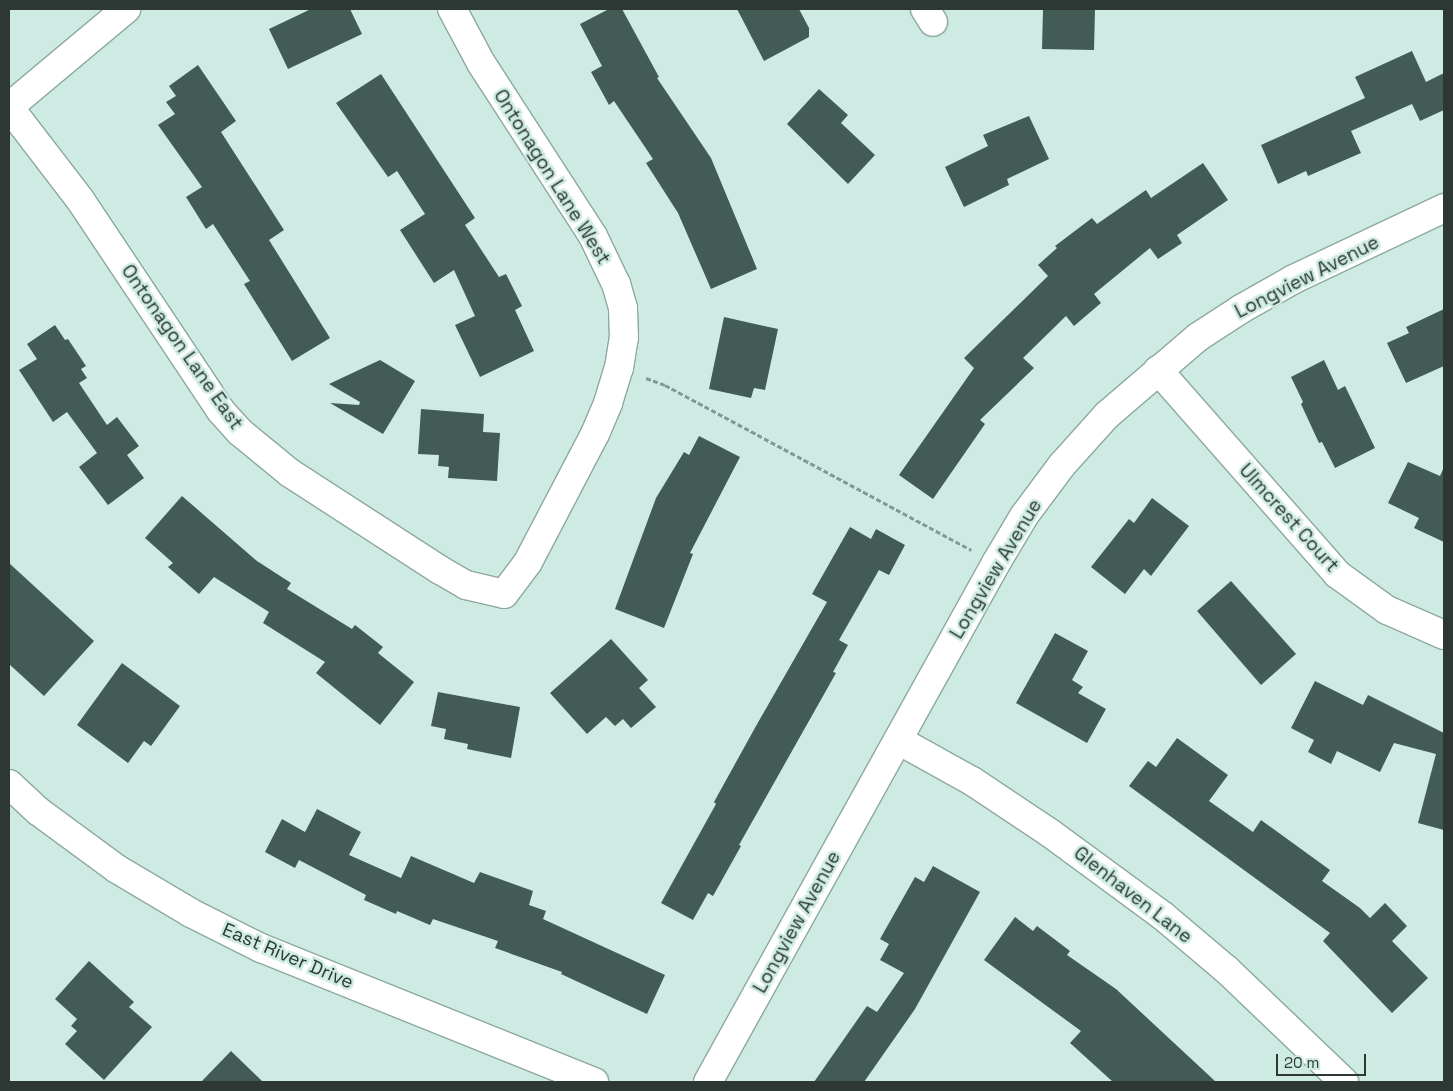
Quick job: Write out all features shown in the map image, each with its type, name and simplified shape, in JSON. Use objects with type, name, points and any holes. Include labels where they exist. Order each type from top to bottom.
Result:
[{"type":"street","points":[[9,107],[126,9]]},
{"type":"street","name":"Ontonagon Lane West","points":[[452,9],[481,63],[593,236],[616,284],[623,308],[624,338],[619,368],[608,403],[595,434],[528,562],[504,594]]},
{"type":"street","name":"Ontonagon Lane East","points":[[9,107],[80,201],[221,410],[240,432],[290,473],[440,570],[466,585],[504,594]]},
{"type":"street","name":"Longview Avenue","points":[[708,1082],[996,563],[1024,516],[1062,465],[1107,415],[1198,337],[1241,309],[1294,279],[1444,208]]},
{"type":"street","name":"Ulmcrest Court","points":[[1158,370],[1337,574],[1387,610],[1444,635]]},
{"type":"street","name":"Glenhaven Lane","points":[[898,740],[972,781],[1019,812],[1163,916],[1227,970],[1344,1082]]},
{"type":"street","name":"East River Drive","points":[[9,784],[38,811],[117,869],[191,913],[261,948],[594,1082]]},
{"type":"path","points":[[619,368],[665,385],[996,563]]},
{"type":"building","points":[[311,9],[350,9],[362,34],[288,69],[269,29]]},
{"type":"building","points":[[609,9],[622,9],[659,77],[657,78],[711,158],[757,269],[711,289],[678,213],[646,163],[653,159],[614,101],[609,105],[591,72],[602,66],[580,24]]},
{"type":"building","points":[[737,9],[799,9],[809,28],[809,37],[764,61]]},
{"type":"building","points":[[1043,9],[1095,9],[1094,50],[1042,49]]},
{"type":"building","points":[[1412,51],[1426,82],[1444,73],[1444,110],[1420,121],[1412,104],[1351,131],[1361,153],[1308,176],[1306,171],[1278,184],[1261,145],[1365,98],[1355,77]]},
{"type":"building","points":[[198,65],[236,121],[221,132],[284,230],[269,240],[330,338],[292,361],[244,284],[250,281],[213,224],[206,229],[186,197],[202,187],[158,125],[175,114],[166,102],[176,96],[169,86]]},
{"type":"building","points":[[381,74],[475,218],[465,225],[499,277],[506,274],[522,306],[515,310],[534,351],[480,377],[455,325],[475,316],[454,270],[434,283],[400,230],[425,214],[397,171],[388,177],[336,103]]},
{"type":"building","points":[[819,89],[848,115],[841,123],[875,155],[848,184],[787,124]]},
{"type":"building","points":[[1029,116],[1049,159],[1007,179],[1009,185],[964,207],[945,167],[988,146],[983,135]]},
{"type":"building","points":[[1203,163],[1228,200],[1177,235],[1182,243],[1158,259],[1150,248],[1094,294],[1101,303],[1074,326],[1066,316],[1023,358],[1034,368],[980,420],[985,424],[933,499],[899,475],[974,368],[964,358],[1048,276],[1038,265],[1057,248],[1055,246],[1092,218],[1097,224],[1146,190],[1151,198]]},
{"type":"building","points":[[1444,309],[1444,366],[1406,383],[1387,343],[1409,333],[1406,327]]},
{"type":"building","points":[[724,317],[778,329],[765,390],[754,388],[751,398],[709,389]]},
{"type":"building","points":[[55,325],[65,340],[68,339],[86,366],[81,369],[87,378],[79,383],[107,425],[117,417],[139,446],[127,455],[144,478],[108,505],[79,467],[97,453],[67,412],[53,422],[19,370],[37,359],[27,344]]},
{"type":"building","points":[[380,360],[415,381],[383,434],[330,403],[359,405],[360,402],[329,384]]},
{"type":"building","points":[[1324,360],[1338,390],[1345,386],[1375,448],[1335,468],[1322,442],[1319,443],[1291,377]]},
{"type":"building","points":[[421,409],[484,414],[483,432],[500,433],[497,481],[448,478],[449,467],[438,466],[439,455],[418,454]]},
{"type":"building","points":[[699,436],[740,457],[690,553],[693,554],[664,628],[615,609],[656,498],[684,452],[689,455]]},
{"type":"building","points":[[1408,462],[1440,476],[1444,467],[1444,542],[1414,528],[1419,518],[1388,503]]},
{"type":"building","points":[[182,496],[257,561],[291,583],[287,589],[352,629],[355,625],[383,647],[378,653],[414,682],[380,725],[316,673],[325,662],[263,623],[269,612],[214,577],[199,594],[168,567],[173,563],[145,538]]},
{"type":"building","points":[[1152,498],[1189,526],[1151,576],[1144,569],[1125,594],[1091,567],[1129,519],[1134,523]]},
{"type":"building","points":[[850,527],[871,539],[876,529],[905,545],[889,575],[879,570],[839,640],[848,645],[833,672],[836,673],[739,845],[741,846],[713,896],[708,893],[693,920],[661,903],[716,804],[714,802],[827,602],[812,594]]},
{"type":"building","points":[[9,563],[94,641],[44,696],[9,664]]},
{"type":"building","points":[[1231,581],[1296,654],[1261,685],[1197,611]]},
{"type":"building","points":[[1055,633],[1088,651],[1072,680],[1083,687],[1078,693],[1106,709],[1087,743],[1016,703]]},
{"type":"building","points":[[611,639],[648,680],[639,688],[656,707],[631,728],[623,719],[615,726],[606,717],[587,734],[550,693]]},
{"type":"building","points":[[122,663],[180,706],[151,746],[144,741],[128,763],[77,725]]},
{"type":"building","points":[[1315,681],[1363,705],[1368,695],[1444,733],[1444,830],[1418,823],[1436,754],[1394,743],[1380,772],[1337,751],[1331,764],[1308,752],[1314,740],[1291,728]]},
{"type":"building","points":[[438,692],[520,707],[511,758],[467,749],[468,744],[444,739],[446,729],[431,726]]},
{"type":"building","points":[[1177,738],[1228,775],[1209,801],[1253,832],[1261,820],[1330,870],[1322,881],[1360,908],[1370,918],[1385,903],[1407,926],[1392,941],[1428,978],[1392,1013],[1323,941],[1330,933],[1129,786],[1148,761],[1156,767]]},
{"type":"building","points":[[317,809],[361,832],[349,855],[401,878],[411,856],[474,883],[480,872],[533,891],[529,905],[546,911],[543,919],[665,975],[647,1014],[561,974],[562,972],[495,948],[498,941],[433,919],[430,925],[397,911],[396,914],[364,900],[366,895],[299,860],[295,868],[265,852],[282,819],[305,832]]},
{"type":"building","points":[[933,866],[980,892],[915,1009],[864,1082],[814,1082],[867,1006],[877,1012],[904,973],[880,960],[889,944],[880,939],[915,877],[924,882]]},
{"type":"building","points":[[1015,917],[1033,931],[1037,926],[1070,951],[1067,955],[1116,989],[1216,1082],[1113,1082],[1070,1043],[1081,1031],[984,960]]},
{"type":"building","points":[[89,961],[134,1002],[129,1007],[152,1027],[104,1080],[65,1044],[77,1031],[71,1026],[77,1019],[55,999]]},
{"type":"building","points":[[231,1051],[263,1082],[201,1082]]}]
